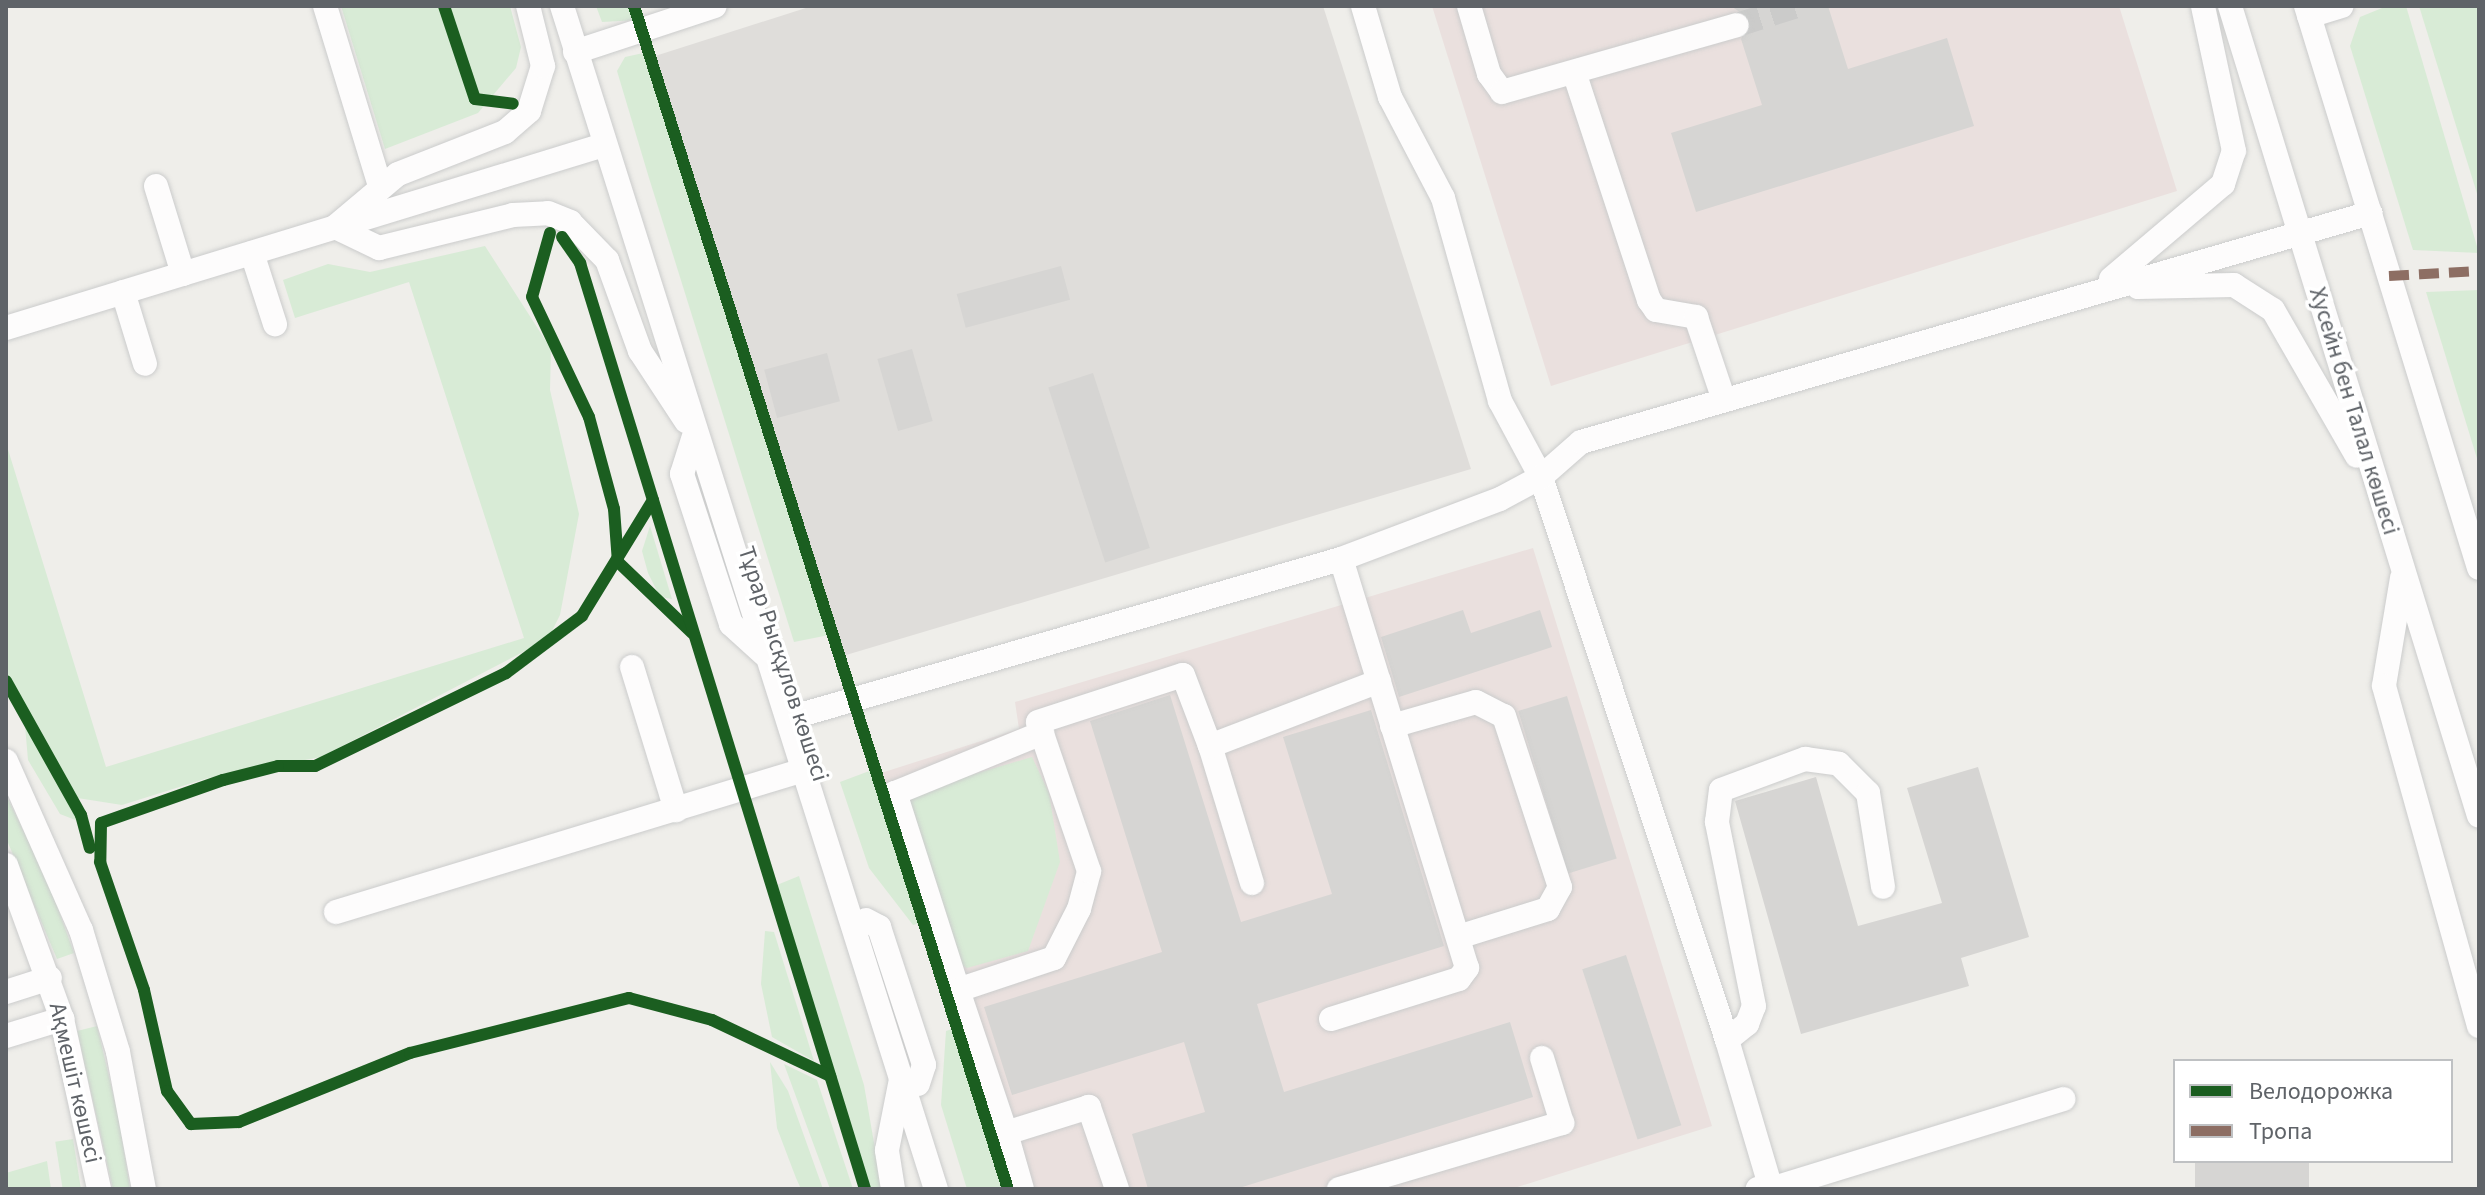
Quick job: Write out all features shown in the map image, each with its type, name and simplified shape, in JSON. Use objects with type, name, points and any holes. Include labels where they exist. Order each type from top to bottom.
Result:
[{"type":"street","points":[[325,6],[380,186]]},
{"type":"street","points":[[335,227],[380,186],[505,132],[536,103],[542,51],[528,6]]},
{"type":"street","name":"Тұрар Рысқұлов көшесі","points":[[562,6],[802,770],[909,1082],[951,1189]]},
{"type":"street","points":[[575,52],[715,6]]},
{"type":"street","points":[[1363,6],[1390,97],[1443,198],[1500,401],[1541,477],[1727,1040],[1766,1188],[2063,1099]]},
{"type":"street","points":[[1469,6],[1489,74],[1502,92],[1575,75],[1737,25]]},
{"type":"street","points":[[2100,288],[2223,184],[2234,151],[2203,6]]},
{"type":"street","name":"Хусейн бен Талал көшесі","points":[[2230,6],[2479,816]]},
{"type":"street","points":[[2342,6],[2307,11],[2479,568]]},
{"type":"street","points":[[1575,75],[1649,300],[1656,310],[1696,317],[1723,397]]},
{"type":"street","points":[[6,328],[604,145]]},
{"type":"street","name":"Тұрар Рысқұлов көшесі","points":[[604,145],[627,185],[866,920],[936,1189]]},
{"type":"street","points":[[156,186],[183,274]]},
{"type":"street","points":[[335,227],[379,248],[513,215],[548,213],[570,222],[607,260],[640,351],[695,433]]},
{"type":"street","points":[[800,715],[1341,559],[1541,477],[1581,442],[1723,397],[2370,213]]},
{"type":"street","points":[[252,253],[275,324]]},
{"type":"street","points":[[2100,288],[2234,285],[2273,310],[2379,495]]},
{"type":"street","points":[[123,292],[145,364]]},
{"type":"street","points":[[1331,1019],[1459,979],[1467,968],[1341,559]]},
{"type":"street","points":[[2403,572],[2384,686],[2479,1026]]},
{"type":"street","points":[[632,667],[676,810]]},
{"type":"street","points":[[958,990],[1054,958],[1079,909],[1089,871],[1038,722],[1183,675],[1210,746],[1252,883]]},
{"type":"street","points":[[1210,746],[1379,681]]},
{"type":"street","points":[[1392,726],[1476,702],[1504,716],[1560,887],[1548,909],[1458,937]]},
{"type":"street","points":[[1022,1189],[895,793],[1042,733]]},
{"type":"street","points":[[1727,1040],[1747,1024],[1754,1006],[1717,822],[1721,790],[1805,759],[1839,764],[1868,793],[1883,887]]},
{"type":"street","name":"Ақмешіт көшесі","points":[[6,761],[63,879],[98,983],[144,1189]]},
{"type":"street","points":[[336,912],[802,770]]},
{"type":"street","name":"Ақмешіт көшесі","points":[[6,865],[50,978],[62,1019],[99,1189]]},
{"type":"street","points":[[6,992],[50,978]]},
{"type":"street","points":[[6,1036],[62,1019]]},
{"type":"street","points":[[1339,1189],[1562,1123],[1542,1058]]},
{"type":"street","points":[[893,1189],[889,1111],[909,1082]]},
{"type":"street","points":[[1006,1133],[1089,1107],[1117,1189]]},
{"type":"shaded area","points":[[812,6],[1323,6],[1471,469],[836,658],[652,57]]},
{"type":"shaded area","points":[[1432,6],[2119,6],[2177,191],[1551,386]]},
{"type":"shaded area","points":[[1533,548],[1712,1126],[1511,1189],[1013,1189],[878,774],[1019,729],[1015,702]]},
{"type":"green space","points":[[341,6],[510,6],[521,47],[516,68],[478,113],[385,149]]},
{"type":"green space","points":[[596,6],[634,6],[638,20],[602,22]]},
{"type":"green space","points":[[2387,6],[2406,6],[2479,253],[2413,250],[2350,46],[2360,17]]},
{"type":"green space","points":[[2419,6],[2479,6],[2479,200]]},
{"type":"green space","points":[[648,52],[829,635],[794,642],[649,178],[617,71],[625,57]]},
{"type":"green space","points":[[485,246],[551,349],[550,390],[579,514],[560,615],[548,639],[321,757],[208,778],[122,805],[71,797],[83,823],[60,814],[28,760],[24,714],[30,719],[6,681],[6,443],[106,767],[524,638],[409,282],[295,318],[283,280],[328,264],[370,272]]},
{"type":"green space","points":[[2479,290],[2479,465],[2426,292]]},
{"type":"green space","points":[[650,526],[672,599],[660,597],[648,573],[642,551]]},
{"type":"green space","points":[[1032,757],[1049,793],[1060,862],[1028,951],[967,968],[953,960],[906,794]]},
{"type":"green space","points":[[872,770],[921,923],[913,925],[869,868],[840,782]]},
{"type":"green space","points":[[6,795],[49,884],[74,953],[57,959],[6,838]]},
{"type":"green space","points":[[799,876],[864,1085],[882,1189],[865,1189],[772,887]]},
{"type":"green space","points":[[765,931],[774,932],[814,1061],[772,1037],[761,984]]},
{"type":"green space","points":[[97,1026],[119,1119],[130,1189],[113,1189],[77,1031]]},
{"type":"green space","points":[[955,1028],[1008,1189],[967,1189],[941,1105],[946,1031]]},
{"type":"green space","points":[[770,1062],[788,1091],[823,1189],[801,1189],[796,1178],[777,1128]]},
{"type":"green space","points":[[784,1064],[817,1080],[853,1189],[830,1189]]},
{"type":"green space","points":[[73,1139],[81,1189],[63,1189],[55,1142]]},
{"type":"green space","points":[[47,1161],[51,1189],[6,1189],[6,1173]]},
{"type":"building","points":[[1731,6],[1828,6],[1848,69],[1947,38],[1974,126],[1696,212],[1671,133],[1762,105],[1741,39],[1751,20]]},
{"type":"building","points":[[1061,266],[1070,300],[966,328],[957,294]]},
{"type":"building","points":[[912,349],[933,421],[898,431],[877,359]]},
{"type":"building","points":[[827,353],[840,401],[777,418],[764,370]]},
{"type":"building","points":[[1093,373],[1150,548],[1105,563],[1048,388]]},
{"type":"building","points":[[1463,610],[1471,633],[1540,610],[1552,647],[1399,697],[1381,637]]},
{"type":"building","points":[[1170,695],[1241,922],[1332,894],[1283,737],[1371,710],[1444,946],[1257,1004],[1284,1092],[1510,1022],[1533,1097],[1236,1189],[1148,1189],[1132,1134],[1205,1112],[1184,1042],[1012,1095],[984,1007],[1162,952],[1090,721]]},
{"type":"building","points":[[1567,696],[1617,859],[1568,873],[1518,711]]},
{"type":"building","points":[[1978,767],[2029,937],[1961,958],[1969,986],[1801,1034],[1735,801],[1816,777],[1858,926],[1942,903],[1907,788]]},
{"type":"building","points":[[1626,955],[1681,1125],[1638,1139],[1582,969]]},
{"type":"building","points":[[2195,1163],[2309,1163],[2309,1189],[2195,1189]]},
{"type":"tunnel","points":[[1737,25],[1797,6]]},
{"type":"marked path","points":[[2389,276],[2479,271]]},
{"type":"cycle path","points":[[444,6],[475,99],[513,104]]},
{"type":"cycle path","points":[[634,6],[1008,1189]]},
{"type":"cycle path","points":[[550,233],[532,297],[589,417],[614,509],[618,562],[692,633]]},
{"type":"cycle path","points":[[562,237],[580,263],[865,1189]]},
{"type":"cycle path","points":[[653,500],[582,616],[506,673],[315,766],[278,766],[223,780],[101,823],[100,862],[144,990],[167,1091],[191,1124],[239,1122],[410,1053],[629,998],[712,1020],[830,1076]]},
{"type":"cycle path","points":[[6,681],[81,815],[90,848]]}]
